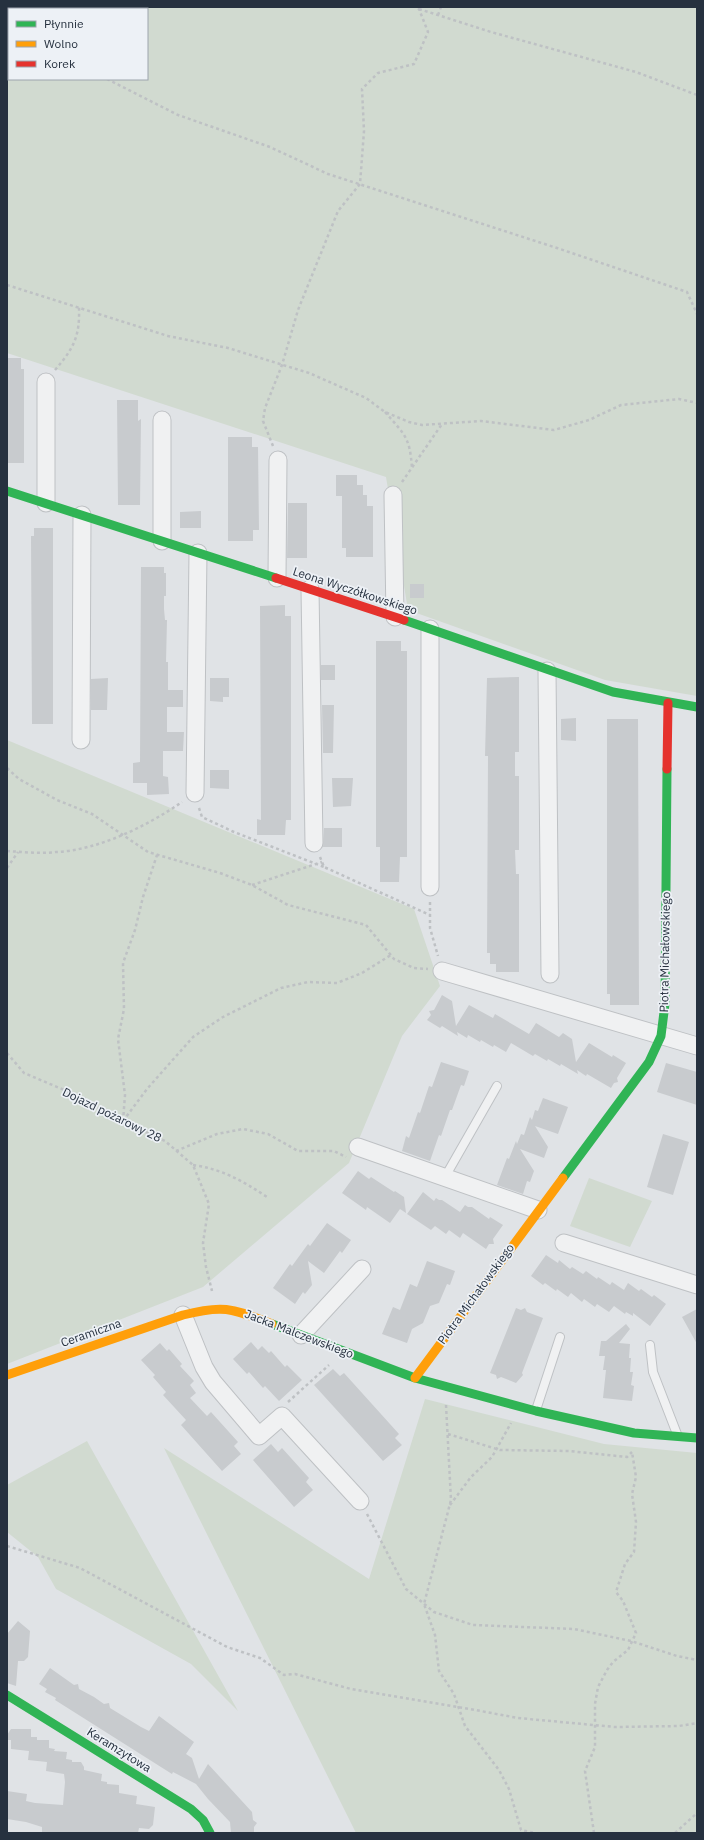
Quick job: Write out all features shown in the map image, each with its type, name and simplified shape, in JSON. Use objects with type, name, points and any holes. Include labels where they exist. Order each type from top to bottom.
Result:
[{"type":"street","points":[[46,382],[46,503]]},
{"type":"street","points":[[162,420],[162,541]]},
{"type":"street","points":[[277,578],[278,460]]},
{"type":"street","name":"Leona Wyczółkowskiego","points":[[7,491],[395,617],[547,671],[613,692],[697,708]]},
{"type":"street","points":[[393,495],[395,617]]},
{"type":"street","points":[[80,740],[82,515]]},
{"type":"street","points":[[195,793],[198,553]]},
{"type":"street","points":[[310,589],[314,843]]},
{"type":"street","points":[[430,629],[430,887]]},
{"type":"street","points":[[547,671],[550,974]]},
{"type":"street","name":"Piotra Michałowskiego","points":[[415,1378],[649,1062],[661,1036],[665,1004],[668,703]]},
{"type":"street","points":[[442,971],[697,1046]]},
{"type":"street","points":[[353,1152],[445,1177],[538,1210]]},
{"type":"street","points":[[564,1243],[697,1285]]},
{"type":"street","points":[[301,1335],[362,1269]]},
{"type":"street","name":"Jacka Malczewskiego","points":[[183,1315],[215,1307],[235,1310],[415,1378],[536,1411],[634,1433],[697,1438]]},
{"type":"street","points":[[183,1315],[204,1367],[213,1382],[259,1436],[282,1416],[360,1501]]},
{"type":"street","name":"Ceramiczna","points":[[7,1376],[183,1315]]},
{"type":"street","name":"Keramzytowa","points":[[7,1694],[191,1809],[203,1820],[210,1833]]},
{"type":"lane","points":[[445,1177],[497,1086]]},
{"type":"lane","points":[[536,1411],[560,1337]]},
{"type":"lane","points":[[650,1345],[653,1372],[678,1436]]},
{"type":"path","points":[[416,7],[438,15],[636,72],[697,95]]},
{"type":"path","points":[[438,15],[441,7]]},
{"type":"path","points":[[278,460],[263,421],[265,408],[282,365],[298,310],[338,211],[360,184],[364,131],[362,89],[378,73],[414,64],[428,32],[419,9]]},
{"type":"path","points":[[109,80],[178,114],[270,147],[328,174],[687,292],[697,314]]},
{"type":"path","points":[[7,285],[168,336],[228,348],[309,373],[366,398],[384,412],[405,436],[411,448],[412,470]]},
{"type":"path","points":[[46,382],[74,346],[79,321],[79,307]]},
{"type":"path","points":[[384,412],[409,422],[422,425],[482,421],[554,430],[589,420],[621,405],[679,399],[697,403]]},
{"type":"path","points":[[393,495],[412,470],[442,423]]},
{"type":"path","points":[[7,768],[19,779],[57,800],[92,814],[148,852],[220,873],[252,885],[288,905],[366,925],[394,959],[414,968],[442,971],[430,928],[430,887]]},
{"type":"path","points":[[7,851],[56,852],[83,848],[122,835],[159,818],[195,793],[202,817],[234,832],[324,867],[430,915]]},
{"type":"path","points":[[314,843],[324,867]]},
{"type":"path","points":[[7,868],[18,852]]},
{"type":"path","points":[[123,1121],[125,1094],[118,1039],[124,1009],[123,963],[136,930],[143,898],[157,854]]},
{"type":"path","points":[[252,885],[322,862]]},
{"type":"path","points":[[123,1121],[147,1089],[193,1037],[223,1016],[281,988],[308,982],[337,983],[362,974],[391,955]]},
{"type":"path","name":"Dojazd pożarowy 28","points":[[7,1053],[24,1073],[88,1100],[107,1114],[165,1141],[193,1166],[209,1204],[203,1243],[206,1267],[215,1307]]},
{"type":"path","points":[[176,1150],[217,1134],[243,1129],[268,1134],[298,1151],[353,1152]]},
{"type":"path","points":[[193,1166],[207,1167],[241,1179],[266,1197]]},
{"type":"path","points":[[282,1416],[282,1408],[344,1351]]},
{"type":"path","points":[[445,1386],[451,1500],[424,1604],[434,1635],[440,1671],[454,1694],[465,1726],[499,1770],[509,1789],[520,1831],[535,1833]]},
{"type":"path","points":[[449,1505],[471,1477],[492,1457],[521,1407]]},
{"type":"path","points":[[448,1434],[496,1449],[569,1451],[627,1457],[648,1434]]},
{"type":"path","points":[[594,1833],[585,1771],[595,1747],[595,1704],[598,1687],[613,1662],[628,1650],[636,1633],[622,1601],[616,1592],[625,1564],[634,1552],[636,1522],[632,1494],[636,1477],[632,1452]]},
{"type":"path","points":[[360,1501],[406,1589],[434,1612],[473,1625],[574,1629],[631,1641],[677,1656],[697,1660]]},
{"type":"path","points":[[7,1546],[80,1568],[227,1648],[260,1658],[284,1675],[295,1674],[351,1689],[518,1718],[615,1727],[679,1726],[697,1723]]},
{"type":"path","points":[[675,1833],[697,1812]]},
{"type":"shaded area","points":[[7,7],[697,7],[697,696],[605,680],[408,610],[386,477],[7,353]]},
{"type":"shaded area","points":[[7,740],[414,909],[440,986],[402,1036],[349,1163],[203,1287],[7,1364]]},
{"type":"shaded area","points":[[589,1178],[652,1201],[630,1247],[570,1226]]},
{"type":"shaded area","points":[[425,1399],[604,1444],[697,1453],[697,1833],[356,1833],[164,1448],[369,1579]]},
{"type":"shaded area","points":[[87,1441],[238,1711],[191,1664],[56,1589],[38,1557],[7,1532],[7,1485]]},
{"type":"building","points":[[7,358],[21,358],[21,369],[24,369],[24,463],[7,463]]},
{"type":"building","points":[[117,400],[138,400],[138,421],[141,419],[140,505],[118,505]]},
{"type":"building","points":[[228,437],[252,437],[252,447],[258,447],[259,530],[253,530],[253,541],[228,541]]},
{"type":"building","points":[[336,475],[357,475],[357,485],[363,485],[363,495],[367,495],[367,506],[373,506],[373,557],[346,557],[346,548],[342,548],[342,496],[336,496]]},
{"type":"building","points":[[288,503],[307,503],[307,558],[287,558]]},
{"type":"building","points":[[201,511],[201,528],[180,528],[180,512]]},
{"type":"building","points":[[34,528],[53,528],[53,724],[32,724],[31,536],[34,536]]},
{"type":"building","points":[[141,567],[164,567],[164,573],[166,573],[166,596],[164,596],[164,609],[165,620],[167,620],[166,662],[168,662],[168,690],[183,690],[183,707],[167,707],[167,732],[184,732],[183,751],[163,751],[163,776],[168,777],[169,794],[147,795],[147,783],[133,783],[133,763],[140,762]]},
{"type":"building","points":[[410,584],[424,584],[424,598],[410,598]]},
{"type":"building","points":[[285,605],[285,616],[291,616],[291,820],[286,820],[285,835],[257,835],[257,819],[261,820],[260,606]]},
{"type":"building","points":[[376,641],[401,641],[401,651],[407,651],[407,857],[400,857],[399,882],[380,882],[380,847],[376,847]]},
{"type":"building","points":[[321,665],[335,665],[335,680],[321,680]]},
{"type":"building","points":[[519,677],[519,752],[515,752],[515,776],[519,776],[519,850],[515,850],[516,874],[519,874],[519,972],[496,972],[496,964],[490,964],[490,953],[487,953],[488,756],[485,756],[487,678]]},
{"type":"building","points":[[108,678],[107,710],[91,710],[91,679]]},
{"type":"building","points":[[210,678],[229,678],[229,697],[223,697],[223,702],[210,701]]},
{"type":"building","points":[[322,705],[334,705],[333,753],[323,753]]},
{"type":"building","points":[[576,718],[576,741],[561,740],[561,719]]},
{"type":"building","points":[[607,719],[638,719],[639,1005],[610,1005],[610,994],[607,994]]},
{"type":"building","points":[[210,770],[229,770],[229,789],[210,788]]},
{"type":"building","points":[[332,778],[353,778],[351,806],[333,807]]},
{"type":"building","points":[[324,828],[342,828],[342,847],[323,847]]},
{"type":"building","points":[[442,995],[452,1001],[456,1026],[469,1005],[493,1018],[495,1014],[529,1034],[536,1023],[559,1037],[563,1033],[572,1039],[576,1062],[589,1043],[612,1057],[613,1055],[626,1063],[617,1078],[618,1082],[614,1083],[611,1088],[587,1074],[586,1076],[577,1070],[578,1074],[561,1064],[560,1066],[548,1059],[547,1061],[535,1054],[533,1056],[511,1043],[506,1052],[481,1040],[480,1042],[468,1035],[467,1038],[457,1032],[458,1036],[442,1026],[440,1028],[427,1020],[431,1015],[429,1011],[434,1010]]},
{"type":"building","points":[[441,1062],[469,1071],[464,1086],[461,1085],[452,1110],[450,1110],[441,1136],[439,1135],[430,1161],[402,1151],[406,1136],[409,1138],[418,1112],[420,1113],[429,1086],[432,1087]]},
{"type":"building","points":[[666,1063],[697,1072],[697,1105],[657,1092]]},
{"type":"building","points":[[543,1098],[568,1107],[558,1134],[535,1126],[548,1147],[544,1158],[520,1149],[534,1171],[530,1182],[527,1181],[523,1194],[497,1185],[507,1158],[509,1159],[516,1141],[517,1144],[521,1134],[524,1135],[530,1117],[532,1120],[535,1110],[538,1111]]},
{"type":"building","points":[[663,1134],[689,1142],[673,1195],[647,1187]]},
{"type":"building","points":[[358,1171],[369,1179],[371,1177],[404,1197],[406,1213],[400,1209],[390,1223],[367,1207],[366,1210],[342,1193]]},
{"type":"building","points":[[423,1192],[434,1201],[436,1198],[442,1200],[460,1212],[465,1205],[472,1207],[489,1219],[490,1217],[503,1225],[493,1239],[494,1244],[489,1244],[486,1249],[463,1233],[460,1238],[449,1230],[446,1234],[435,1226],[431,1230],[407,1214]]},
{"type":"building","points":[[327,1223],[351,1240],[342,1253],[340,1251],[324,1273],[308,1261],[312,1285],[305,1294],[303,1292],[295,1304],[273,1288],[290,1264],[292,1266],[308,1244],[310,1246]]},
{"type":"building","points":[[546,1255],[558,1263],[559,1260],[570,1269],[572,1267],[583,1274],[586,1271],[597,1279],[598,1277],[610,1285],[612,1282],[624,1290],[628,1283],[639,1291],[641,1289],[652,1297],[654,1295],[666,1304],[650,1326],[633,1313],[633,1316],[626,1312],[625,1314],[614,1306],[609,1312],[597,1304],[595,1307],[584,1299],[582,1302],[571,1293],[568,1297],[545,1283],[543,1285],[531,1276]]},
{"type":"building","points":[[427,1261],[455,1271],[450,1285],[447,1284],[439,1303],[430,1306],[423,1323],[412,1329],[407,1343],[382,1334],[393,1307],[400,1310],[410,1284],[417,1287]]},
{"type":"building","points":[[516,1308],[521,1310],[525,1308],[527,1312],[543,1318],[522,1373],[523,1375],[516,1383],[501,1377],[497,1379],[496,1375],[490,1373]]},
{"type":"building","points":[[697,1309],[697,1344],[682,1317]]},
{"type":"building","points":[[626,1324],[630,1329],[619,1343],[630,1344],[630,1372],[633,1372],[631,1385],[634,1386],[632,1401],[603,1398],[606,1370],[603,1370],[605,1356],[599,1356],[601,1341],[606,1341]]},
{"type":"building","points":[[251,1342],[258,1350],[262,1346],[269,1353],[271,1351],[285,1367],[287,1365],[302,1380],[279,1401],[265,1386],[263,1388],[249,1372],[247,1374],[233,1359]]},
{"type":"building","points":[[160,1343],[167,1351],[169,1349],[182,1364],[180,1366],[194,1381],[190,1385],[196,1393],[190,1398],[207,1416],[211,1412],[238,1442],[234,1446],[241,1454],[222,1471],[181,1425],[186,1420],[163,1395],[166,1392],[153,1377],[155,1375],[141,1360]]},
{"type":"building","points":[[333,1369],[340,1376],[344,1373],[399,1434],[395,1438],[402,1445],[383,1461],[314,1385]]},
{"type":"building","points":[[271,1444],[278,1452],[282,1448],[309,1478],[306,1482],[313,1490],[294,1507],[253,1460]]},
{"type":"building","points":[[18,1621],[30,1631],[28,1657],[24,1661],[18,1661],[16,1686],[7,1683],[7,1634]]},
{"type":"building","points":[[50,1668],[74,1685],[78,1684],[79,1689],[104,1704],[109,1703],[110,1708],[141,1727],[149,1731],[159,1716],[194,1742],[186,1754],[192,1758],[199,1779],[208,1764],[252,1812],[253,1820],[257,1823],[254,1827],[254,1833],[231,1833],[230,1822],[196,1784],[173,1772],[172,1774],[55,1700],[56,1698],[45,1692],[47,1689],[39,1684]]},
{"type":"building","points":[[11,1729],[31,1729],[31,1737],[37,1737],[37,1740],[49,1740],[49,1748],[55,1749],[54,1751],[67,1752],[66,1759],[72,1760],[72,1762],[81,1762],[84,1770],[102,1774],[101,1781],[107,1782],[107,1784],[119,1785],[119,1793],[137,1796],[136,1804],[155,1807],[153,1825],[149,1829],[139,1828],[138,1833],[42,1833],[42,1827],[26,1822],[7,1819],[7,1791],[27,1794],[26,1801],[63,1805],[65,1782],[64,1774],[46,1771],[47,1762],[28,1760],[29,1751],[11,1749],[11,1740],[7,1740],[7,1735]]},
{"type":"traffic: fast","points":[[7,491],[276,578]]},
{"type":"traffic: fast","points":[[404,620],[613,692],[697,707]]},
{"type":"traffic: fast","points":[[563,1178],[649,1062],[661,1036],[665,1004],[667,769]]},
{"type":"traffic: fast","points":[[272,1324],[415,1378],[536,1411],[634,1433],[697,1438]]},
{"type":"traffic: fast","points":[[7,1695],[191,1809],[203,1820],[210,1833]]},
{"type":"traffic: slow","points":[[415,1378],[563,1178]]},
{"type":"traffic: slow","points":[[7,1375],[183,1315],[197,1312],[219,1309],[229,1310],[272,1324]]},
{"type":"traffic: jam","points":[[276,578],[404,620]]},
{"type":"traffic: jam","points":[[667,769],[668,703]]}]
